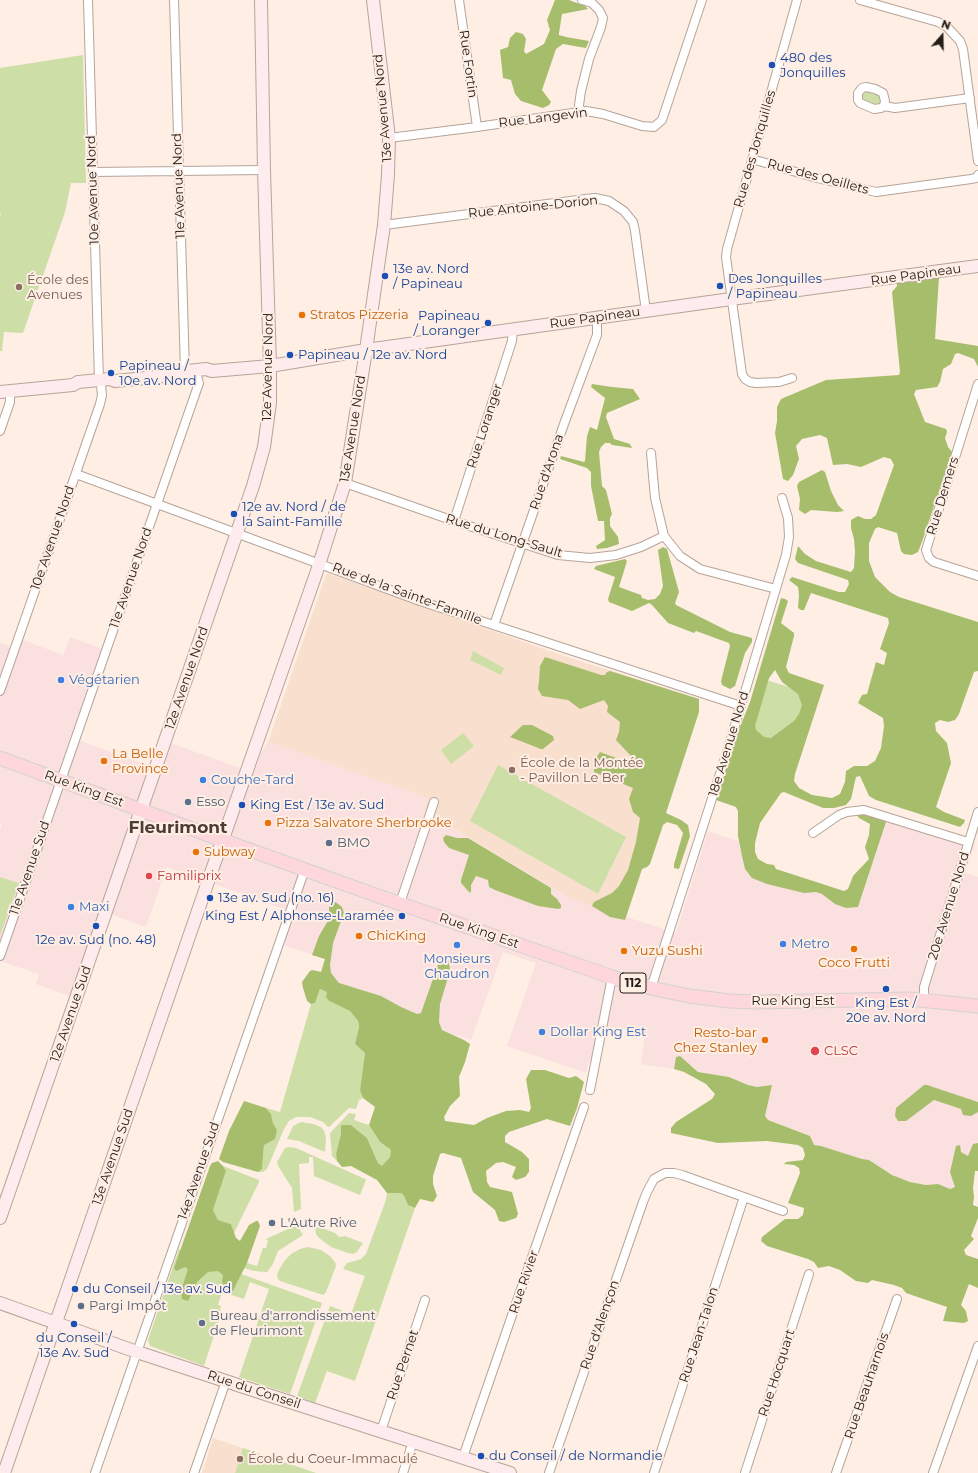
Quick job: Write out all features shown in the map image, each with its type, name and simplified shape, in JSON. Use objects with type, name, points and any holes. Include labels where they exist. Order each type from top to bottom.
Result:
[{"type":"main road","name":"12e Avenue Nord","points":[[142,810],[254,486],[264,447],[270,402],[270,366],[261,0]]},
{"type":"main road","name":"13e Avenue Nord","points":[[222,840],[320,563],[345,483],[384,225],[388,175],[388,138],[373,0]]},
{"type":"main road","name":"Rue Papineau","points":[[165,376],[170,372],[206,369],[212,371],[270,366],[366,350],[978,266]]},
{"type":"main road","name":"Rue Papineau","points":[[5,391],[73,385],[78,387],[100,382],[110,384],[115,380],[165,376],[170,378],[197,376],[206,375],[212,371]]},
{"type":"main road","name":"Rue King Est","points":[[0,758],[222,840],[400,903],[612,977],[651,988],[689,996],[730,1001],[766,1002],[910,999],[978,1006]]},
{"type":"main road","name":"12e Avenue Sud","points":[[0,1218],[142,810]]},
{"type":"main road","name":"13e Avenue Sud","points":[[4,1473],[222,840]]},
{"type":"main road","name":"Rue du Conseil","points":[[0,1303],[137,1352],[510,1473]]},
{"type":"street","name":"10e Avenue Nord","points":[[0,691],[102,395],[100,382],[88,0]]},
{"type":"street","name":"11e Avenue Nord","points":[[174,0],[185,371]]},
{"type":"street","name":"Rue Fortin","points":[[459,0],[477,127]]},
{"type":"street","points":[[580,112],[579,105],[581,91],[589,59],[603,18],[599,10],[592,4],[582,0]]},
{"type":"street","name":"Rue Langevin","points":[[388,138],[580,112],[603,114],[648,128],[654,127],[662,120],[702,0]]},
{"type":"street","name":"Rue des Jonquilles","points":[[792,378],[779,382],[756,383],[745,379],[742,374],[726,263],[727,249],[797,0]]},
{"type":"street","points":[[860,0],[938,22],[955,34],[963,49],[978,161]]},
{"type":"street","points":[[884,106],[895,108],[970,98]]},
{"type":"street","name":"Rue des Oeillets","points":[[752,159],[813,177],[876,192],[972,179],[976,178],[978,175]]},
{"type":"street","points":[[93,172],[264,170]]},
{"type":"street","name":"Rue Antoine-Dorion","points":[[384,225],[586,199],[596,198],[610,201],[629,216],[634,226],[646,311]]},
{"type":"street","name":"Rue d'Arona","points":[[494,625],[597,335],[597,318]]},
{"type":"street","name":"Rue Loranger","points":[[454,521],[512,342],[513,330]]},
{"type":"street","name":"11e Avenue Nord","points":[[61,780],[199,383],[197,376]]},
{"type":"street","name":"Rue Demers","points":[[978,384],[926,550],[929,558],[934,562],[978,576]]},
{"type":"street","points":[[0,431],[10,402],[5,391]]},
{"type":"street","points":[[651,453],[655,498],[664,536],[680,556],[700,569],[776,589]]},
{"type":"street","name":"Rue de la Sainte-Famille","points":[[76,474],[420,601],[741,706]]},
{"type":"street","name":"Rue du Long-Sault","points":[[345,483],[558,555],[590,558],[616,555],[641,547],[664,536]]},
{"type":"street","name":"18e Avenue Nord","points":[[651,988],[741,706],[786,555],[789,537],[788,518],[782,498]]},
{"type":"street","name":"11e Avenue Sud","points":[[0,956],[61,780]]},
{"type":"street","points":[[400,903],[434,802]]},
{"type":"street","points":[[813,833],[839,815],[847,812],[864,810],[968,842]]},
{"type":"street","name":"20e Avenue Nord","points":[[924,1000],[924,987],[978,812]]},
{"type":"street","name":"14e Avenue Sud","points":[[95,1473],[304,869]]},
{"type":"street","points":[[590,1090],[612,977]]},
{"type":"street","name":"Rue Rivier","points":[[463,1457],[584,1107]]},
{"type":"street","name":"Rue d'Alençon","points":[[549,1473],[646,1192],[654,1179],[665,1173],[674,1173],[744,1197]]},
{"type":"street","points":[[744,1197],[783,1211]]},
{"type":"street","name":"Rue Jean-Talon","points":[[654,1473],[744,1197]]},
{"type":"street","name":"Rue Hocquart","points":[[745,1473],[809,1274]]},
{"type":"street","name":"Rue Beauharnois","points":[[836,1473],[897,1299]]},
{"type":"street","name":"Rue Pernet","points":[[381,1431],[425,1300]]},
{"type":"street","points":[[933,1473],[978,1346]]},
{"type":"street","points":[[194,1473],[226,1381]]},
{"type":"street","points":[[403,1473],[412,1441]]},
{"type":"shaded area","name":"École de la Montée - Pavillon Le Ber","points":[[328,573],[558,654],[699,699],[626,917],[571,899],[424,811],[428,798],[268,742],[326,575]]},
{"type":"shaded area","points":[[70,637],[106,650],[75,739],[156,768],[165,741],[254,773],[260,755],[268,742],[428,798],[424,812],[571,899],[676,933],[708,831],[740,842],[744,863],[860,902],[888,817],[975,844],[965,873],[978,877],[978,1143],[977,1142],[968,1157],[961,1152],[953,1181],[955,1187],[950,1189],[938,1184],[926,1185],[910,1182],[892,1175],[869,1160],[814,1145],[810,1136],[768,1120],[765,1116],[772,1085],[757,1087],[729,1077],[698,1072],[694,1067],[676,1057],[674,1069],[641,1064],[645,1033],[599,1024],[592,1059],[588,1064],[586,1073],[507,1046],[536,963],[503,952],[471,1040],[316,988],[325,959],[278,943],[289,911],[167,867],[146,927],[107,913],[76,998],[36,984],[39,974],[0,961],[0,936],[19,883],[0,877],[0,830],[2,825],[0,824],[0,643],[15,648],[18,638],[63,655]]},
{"type":"shaded area","name":"École du Coeur-Immaculé","points":[[213,1438],[316,1473],[202,1473]]},
{"type":"green space","points":[[555,0],[569,0],[585,6],[588,9],[562,14],[559,35],[589,41],[586,48],[563,44],[556,49],[542,90],[551,102],[543,108],[521,101],[515,94],[511,80],[503,78],[500,50],[508,47],[510,38],[516,32],[523,34],[526,39],[524,51],[526,54],[544,44],[550,30],[547,20]]},
{"type":"green space","points":[[83,55],[86,183],[71,183],[65,212],[23,333],[4,332],[2,351],[0,351],[0,68]]},
{"type":"green space","points":[[864,92],[869,92],[879,96],[881,101],[875,104],[865,101],[861,96]]},
{"type":"green space","points":[[939,277],[935,339],[978,346],[978,367],[974,359],[958,353],[955,354],[951,364],[943,369],[940,382],[937,387],[916,390],[914,394],[925,422],[946,429],[947,432],[945,438],[948,447],[952,452],[918,552],[912,555],[904,554],[901,551],[897,533],[878,527],[875,529],[869,543],[869,561],[875,577],[890,592],[899,597],[978,622],[978,671],[974,672],[959,714],[955,720],[948,722],[940,720],[935,723],[936,731],[947,743],[951,763],[936,807],[944,812],[965,820],[960,827],[876,800],[869,796],[860,776],[856,777],[851,799],[846,805],[834,808],[823,808],[784,792],[781,793],[760,823],[755,843],[755,852],[758,859],[767,864],[774,865],[776,869],[844,891],[848,889],[853,876],[869,859],[865,847],[869,835],[870,824],[859,818],[857,815],[859,813],[887,819],[858,907],[846,908],[835,904],[822,894],[816,892],[804,893],[767,884],[752,878],[745,869],[742,856],[738,836],[738,811],[736,807],[716,800],[740,727],[750,702],[781,598],[788,601],[781,623],[794,633],[786,667],[789,673],[824,685],[794,781],[799,788],[812,795],[832,798],[840,794],[845,782],[846,771],[854,766],[867,766],[875,761],[881,748],[884,726],[883,718],[858,703],[862,695],[867,694],[876,662],[884,665],[887,653],[880,649],[889,623],[888,618],[811,593],[804,610],[801,610],[798,608],[798,587],[789,580],[792,577],[839,592],[845,592],[849,584],[848,580],[798,563],[795,559],[798,546],[805,554],[816,561],[851,572],[854,568],[855,552],[851,520],[858,516],[865,519],[871,519],[876,515],[894,465],[891,459],[884,457],[861,467],[847,464],[833,465],[827,438],[820,435],[802,439],[796,446],[799,459],[793,475],[788,481],[783,479],[775,433],[777,407],[781,399],[826,380],[899,375],[900,372],[892,292],[897,286],[897,283]],"holes":[[[775,670],[782,682],[798,694],[802,705],[799,714],[794,721],[771,738],[764,737],[756,730],[755,726],[769,678]]]},
{"type":"green space","points":[[592,384],[633,389],[640,399],[607,413],[606,417],[614,439],[630,444],[632,448],[605,443],[599,452],[602,486],[606,490],[612,514],[610,518],[610,526],[618,537],[619,544],[607,548],[597,549],[596,546],[605,540],[604,521],[598,521],[591,486],[591,472],[587,468],[560,459],[561,456],[585,461],[587,436],[590,427],[597,430],[605,398],[591,387]]},
{"type":"green space","points":[[822,470],[825,472],[831,491],[838,505],[844,511],[837,512],[811,510],[805,514],[799,510],[800,499],[797,486],[799,482]]},
{"type":"green space","points":[[663,547],[667,549],[679,592],[675,603],[676,605],[730,632],[752,638],[752,642],[745,653],[735,686],[730,689],[722,685],[721,681],[730,646],[729,643],[696,631],[694,633],[668,623],[649,603],[632,611],[609,602],[608,599],[615,577],[594,569],[596,566],[625,559],[627,561],[619,587],[641,595],[642,598],[648,600],[655,599],[660,594],[663,586],[658,550]]},
{"type":"green space","points":[[473,651],[504,668],[501,675],[470,660]]},
{"type":"green space","points":[[545,657],[601,675],[605,675],[610,671],[699,699],[699,712],[666,813],[688,825],[690,836],[679,869],[674,868],[674,864],[683,833],[677,825],[667,822],[663,825],[650,864],[642,869],[625,920],[610,917],[592,906],[594,902],[612,893],[619,886],[628,870],[636,842],[640,818],[633,812],[629,799],[633,788],[594,772],[594,761],[600,752],[630,763],[632,757],[616,740],[620,722],[607,712],[608,706],[604,700],[580,709],[568,700],[542,696],[538,689],[540,666]]},
{"type":"green space","points":[[760,678],[808,693],[777,785],[732,769]]},
{"type":"green space","points":[[523,725],[532,725],[553,736],[554,740],[541,749],[510,737]]},
{"type":"green space","points":[[463,733],[474,746],[451,764],[441,750]]},
{"type":"green space","points":[[498,765],[626,837],[598,894],[470,821]]},
{"type":"green space","points":[[446,835],[457,838],[468,838],[551,888],[551,894],[557,899],[561,905],[561,908],[558,909],[538,906],[495,890],[489,887],[488,880],[476,876],[471,885],[470,893],[461,883],[469,855],[449,848],[444,842],[443,838]]},
{"type":"green space","points":[[0,877],[19,883],[0,936]]},
{"type":"green space","points":[[334,901],[342,907],[344,913],[333,943],[330,965],[331,973],[339,983],[381,996],[417,1014],[421,1013],[441,956],[449,961],[450,971],[440,1004],[439,1022],[442,1030],[470,1044],[459,1077],[460,1096],[450,1106],[444,1117],[445,1121],[474,1125],[487,1118],[506,1111],[520,1110],[529,1112],[531,1108],[526,1079],[531,1070],[545,1070],[569,1078],[576,1076],[584,1082],[577,1108],[570,1126],[547,1119],[509,1132],[505,1136],[505,1142],[522,1152],[529,1159],[529,1172],[525,1177],[516,1180],[512,1177],[516,1167],[503,1162],[496,1163],[486,1171],[487,1182],[490,1187],[512,1192],[518,1214],[516,1218],[504,1222],[499,1221],[495,1210],[473,1192],[461,1158],[443,1153],[440,1154],[433,1176],[433,1184],[437,1196],[433,1202],[420,1199],[415,1208],[408,1205],[401,1193],[387,1193],[377,1180],[351,1166],[342,1167],[337,1161],[336,1154],[341,1134],[341,1125],[351,1125],[367,1138],[378,1163],[382,1166],[390,1157],[391,1150],[380,1142],[369,1125],[375,1107],[363,1098],[360,1090],[365,1053],[355,1044],[359,1027],[358,1021],[350,1011],[329,1001],[326,997],[327,992],[320,989],[315,1003],[311,1004],[307,1001],[303,988],[302,982],[310,971],[321,972],[325,959],[312,955],[319,936],[329,919],[329,907],[331,902]]},
{"type":"green space","points":[[320,989],[327,992],[329,1001],[350,1011],[358,1021],[359,1027],[355,1044],[365,1053],[360,1090],[363,1098],[359,1100],[356,1109],[349,1108],[329,1127],[323,1122],[310,1117],[296,1117],[289,1121],[284,1129],[267,1169],[263,1172],[258,1172],[262,1169],[264,1145],[277,1130],[273,1123],[271,1114],[266,1108],[280,1112],[311,1004],[315,1003]]},
{"type":"green space","points":[[680,1056],[698,1072],[729,1077],[757,1087],[772,1085],[765,1116],[768,1120],[810,1136],[814,1145],[869,1160],[892,1175],[910,1182],[926,1185],[938,1184],[950,1189],[955,1187],[950,1172],[956,1146],[960,1145],[961,1152],[968,1156],[973,1144],[978,1143],[978,1171],[975,1171],[973,1205],[978,1207],[978,1218],[971,1236],[974,1239],[964,1250],[966,1255],[978,1259],[978,1288],[969,1284],[961,1305],[966,1311],[968,1321],[964,1323],[943,1321],[947,1307],[906,1293],[902,1288],[894,1285],[872,1280],[868,1283],[856,1281],[840,1270],[829,1266],[818,1268],[814,1262],[808,1259],[767,1246],[761,1241],[762,1237],[785,1219],[798,1219],[803,1215],[804,1208],[788,1203],[800,1173],[799,1168],[794,1165],[784,1164],[786,1162],[803,1160],[805,1155],[803,1148],[798,1145],[767,1141],[718,1143],[671,1133],[671,1128],[676,1122],[712,1099],[715,1094],[706,1084],[684,1072],[674,1069],[676,1057]]},
{"type":"green space","points":[[924,1085],[978,1102],[978,1112],[971,1116],[963,1115],[961,1109],[934,1100],[906,1121],[898,1121],[895,1116],[896,1108]]},
{"type":"green space","points":[[244,1101],[266,1108],[271,1114],[273,1123],[277,1130],[275,1139],[264,1145],[262,1169],[258,1172],[223,1162],[219,1159],[229,1131]]},
{"type":"green space","points":[[349,1113],[356,1114],[354,1120],[369,1125],[380,1142],[391,1150],[390,1157],[382,1167],[378,1163],[367,1138],[351,1125],[341,1125],[341,1134],[336,1154],[337,1161],[332,1156],[330,1134]]},
{"type":"green space","points":[[301,1122],[321,1127],[326,1138],[325,1152],[299,1141],[287,1139],[293,1126]]},
{"type":"green space","points":[[285,1148],[296,1148],[365,1179],[366,1180],[360,1195],[314,1176],[313,1157],[309,1157],[309,1163],[299,1164],[301,1209],[294,1212],[292,1188],[277,1162]]},
{"type":"green space","points":[[218,1161],[226,1171],[213,1210],[218,1220],[231,1224],[236,1238],[240,1241],[249,1225],[258,1221],[260,1226],[247,1263],[233,1291],[226,1289],[222,1282],[223,1275],[218,1271],[208,1272],[197,1282],[188,1301],[182,1299],[181,1291],[188,1269],[185,1267],[176,1271],[174,1268],[210,1166],[212,1163]]},
{"type":"green space","points":[[223,1166],[259,1180],[234,1233],[231,1224],[218,1220],[213,1210],[226,1171]]},
{"type":"green space","points":[[387,1193],[401,1193],[408,1205],[415,1208],[355,1381],[327,1371],[315,1403],[297,1396],[330,1306],[351,1314],[365,1276],[343,1269],[347,1263],[361,1259],[366,1254],[386,1200]]},
{"type":"green space","points":[[297,1225],[303,1235],[278,1251],[273,1264],[267,1272],[254,1271],[244,1268],[247,1263],[257,1266],[263,1248],[266,1248],[268,1241],[266,1239]]},
{"type":"green space","points":[[315,1227],[335,1233],[339,1237],[345,1236],[363,1243],[357,1252],[353,1254],[348,1253],[331,1247],[319,1238],[316,1234]]},
{"type":"green space","points":[[308,1247],[321,1250],[330,1256],[335,1262],[336,1266],[326,1292],[323,1295],[280,1281],[278,1279],[277,1275],[285,1260],[291,1254]]},
{"type":"green space","points":[[179,1249],[231,1267],[236,1286],[241,1274],[322,1303],[290,1394],[239,1377],[269,1289],[250,1282],[244,1299],[222,1292],[218,1305],[221,1306],[220,1310],[222,1311],[204,1366],[150,1346],[148,1340]]},
{"type":"green space","points":[[243,1448],[304,1469],[316,1473],[235,1473]]},
{"type":"place","name":"480 des Jonquilles","points":[[772,65]]},
{"type":"place","name":"13e av. Nord / Papineau","points":[[385,276]]},
{"type":"place","name":"Des Jonquilles / Papineau","points":[[720,286]]},
{"type":"place","name":"École des Avenues","points":[[19,287]]},
{"type":"place","name":"Stratos Pizzeria","points":[[302,315]]},
{"type":"place","name":"Papineau / Loranger","points":[[488,323]]},
{"type":"place","name":"Papineau / 12e av. Nord","points":[[290,355]]},
{"type":"place","name":"Papineau / 10e av. Nord","points":[[111,373]]},
{"type":"place","name":"12e av. Nord / de la Saint-Famille","points":[[234,514]]},
{"type":"place","name":"Végétarien","points":[[61,680]]},
{"type":"place","name":"La Belle Province","points":[[104,761]]},
{"type":"place","name":"École de la Montée - Pavillon Le Ber","points":[[512,770]]},
{"type":"place","name":"Couche-Tard","points":[[203,780]]},
{"type":"place","name":"Esso","points":[[188,802]]},
{"type":"place","name":"King Est / 13e av. Sud","points":[[242,805]]},
{"type":"place","name":"Pizza Salvatore Sherbrooke","points":[[268,823]]},
{"type":"place","name":"BMO","points":[[329,843]]},
{"type":"place","name":"Subway","points":[[196,852]]},
{"type":"place","name":"Familiprix","points":[[149,876]]},
{"type":"place","name":"13e av. Sud (no. 16)","points":[[210,898]]},
{"type":"place","name":"Maxi","points":[[71,907]]},
{"type":"place","name":"King Est / Alphonse-Laramée","points":[[402,916]]},
{"type":"place","name":"12e av. Sud (no. 48)","points":[[96,926]]},
{"type":"place","name":"ChicKing","points":[[359,936]]},
{"type":"place","name":"Metro","points":[[783,944]]},
{"type":"place","name":"Monsieurs Chaudron","points":[[457,945]]},
{"type":"place","name":"Coco Frutti","points":[[854,949]]},
{"type":"place","name":"Yuzu Sushi","points":[[624,951]]},
{"type":"place","name":"King Est / 20e av. Nord","points":[[886,989]]},
{"type":"place","name":"Dollar King Est","points":[[542,1032]]},
{"type":"place","name":"Resto-bar Chez Stanley","points":[[765,1040]]},
{"type":"place","name":"CLSC","points":[[815,1051]]},
{"type":"place","name":"L'Autre Rive","points":[[272,1223]]},
{"type":"place","name":"du Conseil / 13e av. Sud","points":[[75,1289]]},
{"type":"place","name":"Pargi Impôt","points":[[81,1306]]},
{"type":"place","name":"Bureau d'arrondissement de Fleurimont","points":[[202,1323]]},
{"type":"place","name":"du Conseil / 13e Av. Sud","points":[[74,1324]]},
{"type":"place","name":"du Conseil / de Normandie","points":[[481,1456]]},
{"type":"place","name":"École du Coeur-Immaculé","points":[[240,1459]]},
{"type":"district","name":"Fleurimont","points":[[178,828]]}]
